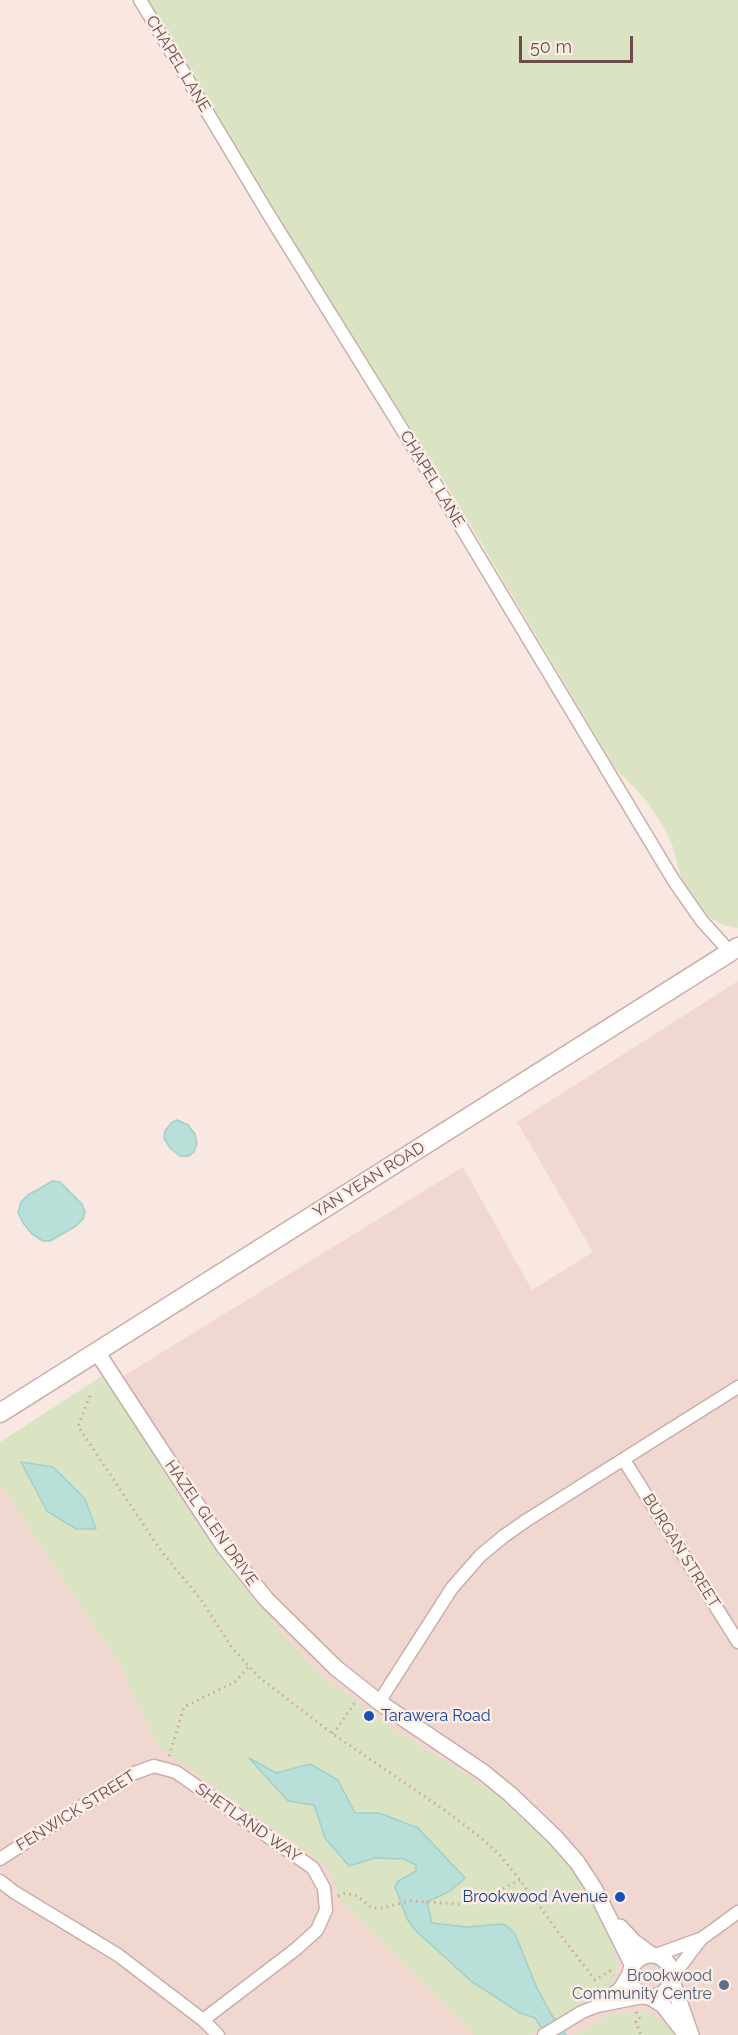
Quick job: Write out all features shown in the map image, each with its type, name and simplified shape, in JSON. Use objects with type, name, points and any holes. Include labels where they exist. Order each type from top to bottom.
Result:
[{"type":"main road","name":"YAN YEAN ROAD","points":[[0,1413],[734,950]]},
{"type":"street","name":"CHAPEL LANE","points":[[140,0],[262,205],[410,442],[674,882],[702,921],[734,950]]},
{"type":"street","name":"HAZEL GLEN DRIVE","points":[[97,1352],[184,1487],[244,1573],[266,1599],[315,1649],[364,1691],[483,1772],[531,1813],[577,1862],[609,1916],[632,1968]]},
{"type":"street","points":[[379,1702],[452,1588],[482,1555],[527,1520],[738,1387]]},
{"type":"street","name":"BURGAN STREET","points":[[624,1460],[738,1642]]},
{"type":"street","name":"FENWICK STREET","points":[[0,1859],[132,1773],[160,1768]]},
{"type":"street","name":"SHETLAND WAY","points":[[160,1768],[176,1772],[313,1869],[324,1888],[325,1900]]},
{"type":"street","points":[[0,1881],[118,1955],[203,2019],[218,2035]]},
{"type":"street","points":[[203,2019],[296,1949],[317,1930],[326,1910],[325,1900]]},
{"type":"street","points":[[597,2006],[620,1988],[641,1958],[701,1939],[738,1912]]},
{"type":"street","name":"HAZEL GLEN DRIVE","points":[[609,1916],[634,1942],[654,1955]]},
{"type":"street","points":[[544,2035],[582,2012],[597,2006],[662,1994],[701,1939]]},
{"type":"street","points":[[654,1955],[662,1957],[670,1966],[672,1979],[691,2035]]},
{"type":"street","points":[[632,1968],[632,1983],[641,1994],[663,2005],[686,2035]]},
{"type":"path","points":[[90,1396],[78,1426],[161,1551],[202,1602],[232,1648],[260,1678],[333,1734],[446,1811],[499,1854],[595,1980]]},
{"type":"path","points":[[160,1768],[184,1707],[235,1682],[249,1666]]},
{"type":"path","points":[[333,1734],[364,1691]]},
{"type":"path","points":[[325,1900],[345,1893],[357,1896],[372,1908],[382,1908],[410,1901],[459,1904],[478,1901],[520,1880]]},
{"type":"path","points":[[636,2022],[642,2035]]},
{"type":"shaded area","points":[[738,981],[738,2035],[0,2035],[0,1452],[463,1167],[532,1290],[593,1252],[517,1122]]},
{"type":"green space","points":[[148,0],[738,0],[738,928],[723,925],[710,918],[682,882],[673,847],[663,826],[646,800],[615,768],[449,489],[307,264]]},
{"type":"green space","points":[[102,1376],[237,1579],[293,1646],[319,1673],[397,1731],[505,1801],[573,1869],[602,1917],[614,1949],[617,1963],[616,1977],[608,1989],[531,2035],[474,2035],[339,1899],[329,1868],[157,1746],[120,1665],[0,1483],[0,1442]]},
{"type":"green space","points":[[647,2012],[670,2025],[675,2035],[576,2035],[611,2014]]},
{"type":"water","points":[[177,1120],[188,1125],[195,1134],[197,1144],[194,1152],[189,1156],[180,1156],[170,1148],[164,1138],[165,1131],[171,1123]]},
{"type":"water","points":[[53,1181],[60,1182],[82,1204],[85,1212],[83,1219],[76,1226],[50,1241],[43,1241],[32,1234],[18,1212],[21,1202],[28,1195]]},
{"type":"water","points":[[21,1462],[53,1467],[85,1499],[96,1529],[76,1529],[47,1511]]},
{"type":"water","points":[[249,1758],[276,1773],[310,1764],[338,1780],[355,1813],[379,1813],[418,1828],[465,1878],[450,1891],[427,1902],[432,1923],[467,1927],[503,1924],[508,1927],[515,1934],[537,1988],[566,2035],[546,2035],[535,2018],[520,2013],[471,1981],[415,1930],[407,1919],[395,1887],[397,1882],[416,1871],[416,1865],[404,1859],[375,1858],[349,1866],[325,1838],[314,1805],[288,1801]]},
{"type":"place","name":"Tarawera Road","points":[[369,1716]]},
{"type":"place","name":"Brookwood Avenue","points":[[620,1897]]},
{"type":"place","name":"Brookwood Community Centre","points":[[724,1985]]}]
